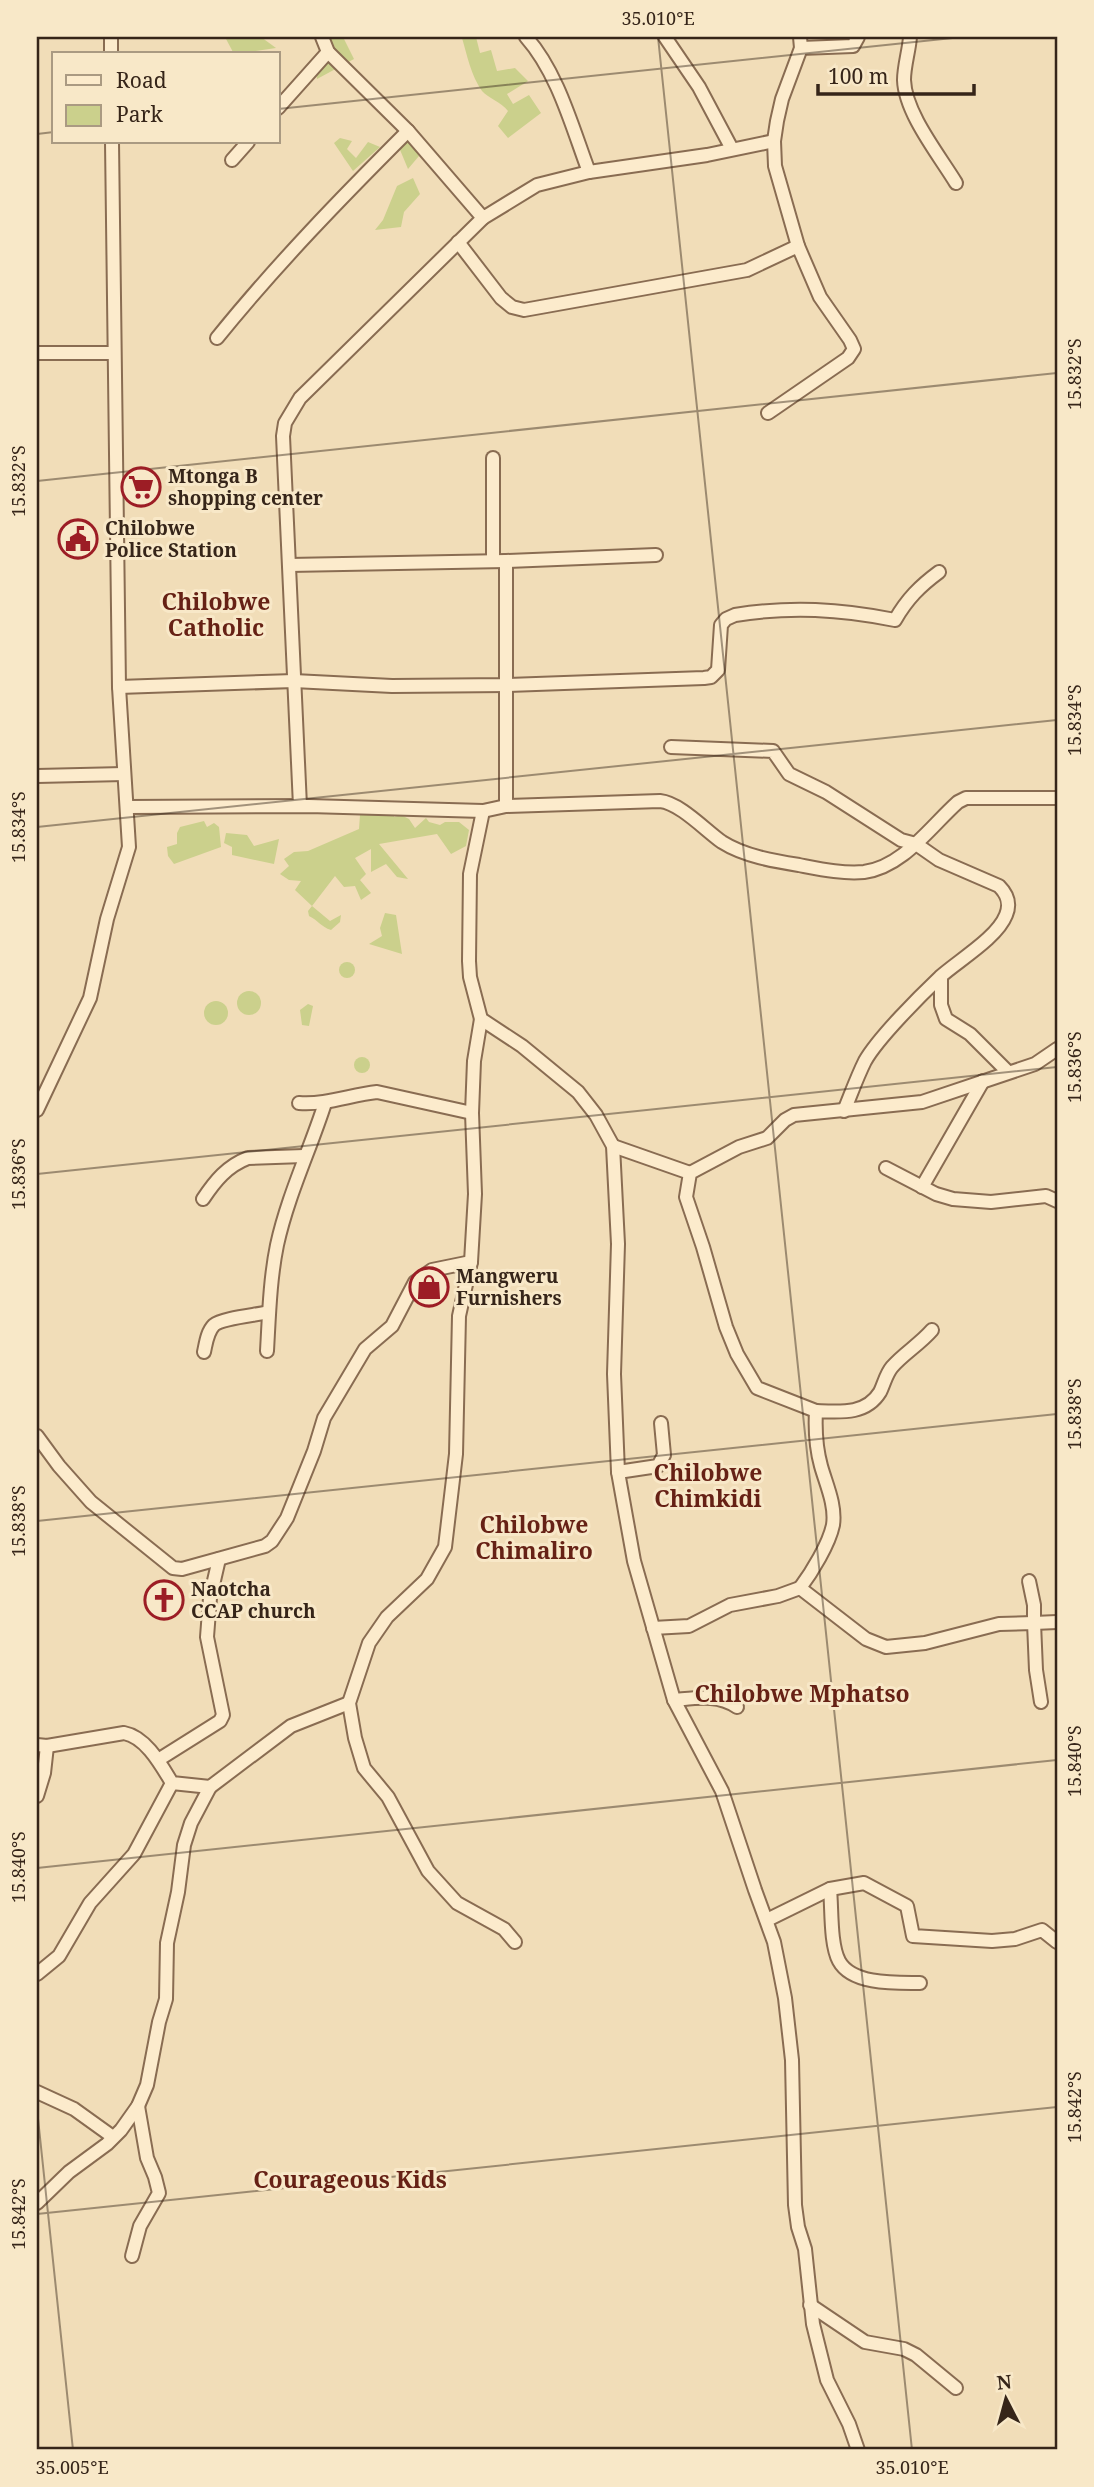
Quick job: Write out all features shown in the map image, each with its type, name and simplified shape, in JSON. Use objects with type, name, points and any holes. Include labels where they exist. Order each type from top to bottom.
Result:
[{"type":"street","points":[[322,37],[328,52],[408,131],[484,218]]},
{"type":"street","points":[[526,37],[558,90],[589,172]]},
{"type":"street","points":[[665,37],[699,87],[732,149]]},
{"type":"street","points":[[768,413],[848,358],[854,349],[820,297],[798,246],[775,166],[774,141],[782,99],[801,42],[845,48],[853,46],[858,37]]},
{"type":"street","points":[[910,37],[904,77],[906,94],[913,112],[956,183]]},
{"type":"street","points":[[280,106],[328,52]]},
{"type":"street","points":[[216,338],[319,222],[408,131]]},
{"type":"street","points":[[300,806],[283,436],[285,423],[300,398],[484,218],[537,185],[589,172],[707,155],[774,141]]},
{"type":"street","points":[[37,1110],[90,998],[107,919],[128,847],[128,807],[119,687],[112,144]]},
{"type":"street","points":[[232,160],[246,144]]},
{"type":"street","points":[[458,242],[501,298],[512,307],[524,310],[747,270],[798,246]]},
{"type":"street","points":[[37,353],[113,353]]},
{"type":"street","points":[[493,458],[508,685],[506,806]]},
{"type":"street","points":[[289,565],[656,555]]},
{"type":"street","points":[[119,687],[294,681],[392,686],[508,685],[711,677],[718,670],[721,625],[736,615],[810,608],[845,610],[895,620],[918,587],[939,572]]},
{"type":"street","points":[[671,747],[773,751],[789,774],[826,792],[901,840],[916,844],[939,860],[999,886],[1008,898],[1006,916],[997,927],[941,977],[866,1059],[844,1111]]},
{"type":"street","points":[[37,776],[124,774]]},
{"type":"street","points":[[128,807],[300,806],[483,811],[506,806],[666,801],[724,843],[740,849],[773,861],[836,871],[861,872],[897,858],[916,844],[950,809],[966,798],[1057,798]]},
{"type":"street","points":[[483,811],[470,874],[470,977],[481,1019],[474,1061],[472,1113],[475,1194],[471,1262],[458,1316],[456,1454],[445,1547],[427,1579],[387,1617],[369,1643],[349,1703],[355,1738],[365,1769],[388,1797],[428,1871],[457,1903],[504,1929],[515,1942]]},
{"type":"street","points":[[941,977],[941,1005],[946,1019],[970,1034],[1008,1072]]},
{"type":"street","points":[[481,1019],[522,1046],[578,1092],[596,1115],[613,1146],[618,1244],[614,1374],[618,1472],[634,1561],[674,1700],[722,1791],[774,1942],[787,2011],[793,2071],[795,2205],[805,2249],[813,2324],[827,2380],[849,2424],[858,2450]]},
{"type":"street","points":[[613,1146],[690,1173],[739,1147],[767,1138],[788,1117],[922,1102],[1035,1064],[1057,1049]]},
{"type":"street","points":[[922,1187],[983,1081]]},
{"type":"street","points":[[299,1103],[325,1102],[377,1092],[472,1113]]},
{"type":"street","points":[[267,1351],[277,1245],[304,1156],[313,1141],[325,1102]]},
{"type":"street","points":[[203,1199],[220,1176],[248,1158],[304,1156]]},
{"type":"street","points":[[886,1168],[936,1194],[953,1199],[991,1202],[1046,1196],[1057,1201]]},
{"type":"street","points":[[690,1173],[686,1198],[726,1327],[737,1354],[757,1388],[816,1411],[850,1412],[875,1399],[891,1368],[920,1344],[932,1330]]},
{"type":"street","points":[[37,1436],[58,1466],[91,1502],[173,1568],[181,1569],[219,1559],[272,1541],[300,1490],[324,1418],[365,1349],[392,1326],[415,1282],[432,1270],[471,1262]]},
{"type":"street","points":[[204,1352],[213,1326],[222,1321],[269,1312]]},
{"type":"street","points":[[653,1628],[689,1626],[730,1605],[778,1596],[800,1587],[812,1571],[833,1526],[833,1512],[820,1462],[815,1427],[816,1411]]},
{"type":"street","points":[[618,1472],[659,1466],[664,1455],[661,1423]]},
{"type":"street","points":[[158,1760],[220,1721],[223,1715],[207,1637],[219,1559]]},
{"type":"street","points":[[1029,1581],[1034,1605],[1035,1670],[1041,1702]]},
{"type":"street","points":[[800,1587],[866,1639],[886,1647],[925,1643],[999,1624],[1057,1622]]},
{"type":"street","points":[[674,1700],[707,1697],[725,1699],[737,1707]]},
{"type":"street","points":[[37,2203],[69,2172],[113,2137],[138,2106],[147,2085],[159,2022],[165,2005],[167,1943],[184,1846],[191,1823],[211,1787],[291,1726],[349,1703]]},
{"type":"street","points":[[37,1796],[44,1773],[42,1746],[124,1732],[132,1734],[158,1760],[172,1783]]},
{"type":"street","points":[[172,1783],[211,1787]]},
{"type":"street","points":[[37,1974],[59,1956],[90,1903],[134,1854],[172,1783]]},
{"type":"street","points":[[767,1920],[831,1889],[864,1883],[907,1906],[913,1936],[1015,1940],[1042,1930],[1057,1942]]},
{"type":"street","points":[[831,1889],[835,1945],[839,1962],[863,1980],[920,1983]]},
{"type":"street","points":[[37,2092],[74,2109],[113,2137]]},
{"type":"street","points":[[132,2256],[140,2226],[159,2193],[147,2158],[138,2106]]},
{"type":"street","points":[[810,2305],[865,2342],[904,2349],[916,2355],[956,2388]]},
{"type":"green space","points":[[225,37],[261,37],[276,48],[248,52],[233,52]]},
{"type":"green space","points":[[328,37],[346,37],[344,39],[354,59],[317,79],[315,66],[330,58],[341,64]]},
{"type":"green space","points":[[476,37],[480,53],[491,50],[497,71],[515,68],[528,81],[507,94],[513,104],[529,95],[541,113],[508,138],[498,126],[508,111],[482,91],[470,65],[462,38]]},
{"type":"green space","points":[[340,138],[352,141],[347,149],[356,158],[368,142],[380,147],[353,171],[334,143]]},
{"type":"green space","points":[[412,140],[419,156],[408,169],[398,145]]},
{"type":"green space","points":[[413,178],[420,194],[404,212],[401,227],[375,230],[383,220],[397,186]]},
{"type":"green space","points":[[393,811],[394,817],[401,815],[409,819],[415,828],[426,818],[429,822],[440,825],[445,822],[459,822],[469,830],[466,846],[451,854],[437,834],[379,844],[408,879],[397,877],[386,864],[371,872],[371,849],[355,858],[366,874],[360,880],[371,893],[361,900],[355,886],[344,887],[335,876],[312,906],[295,890],[301,881],[289,880],[280,874],[289,866],[284,859],[294,852],[308,851],[359,829],[360,815]]},
{"type":"green space","points":[[204,821],[207,827],[214,823],[219,827],[221,847],[174,864],[168,856],[167,847],[177,844],[180,827]]},
{"type":"green space","points":[[226,833],[247,835],[254,846],[279,839],[274,864],[232,855],[232,847],[224,843]]},
{"type":"green space","points":[[312,906],[330,921],[341,915],[340,922],[331,930],[325,927],[309,916],[308,911]]},
{"type":"green space","points":[[385,913],[396,915],[402,954],[369,944],[382,936],[380,928]]},
{"type":"green space","points":[[344,962],[350,962],[355,970],[353,976],[344,978],[339,973],[339,967]]},
{"type":"green space","points":[[249,991],[257,995],[261,1003],[257,1011],[249,1015],[241,1011],[237,1003],[241,995]]},
{"type":"green space","points":[[216,1001],[225,1004],[228,1013],[225,1022],[216,1025],[207,1022],[204,1013],[207,1004]]},
{"type":"green space","points":[[308,1004],[313,1006],[309,1026],[302,1025],[300,1010]]},
{"type":"green space","points":[[359,1057],[365,1057],[370,1065],[368,1071],[359,1073],[354,1068],[354,1062]]},
{"type":"place","name":"Mtonga B shopping center","points":[[141,487]]},
{"type":"place","name":"Chilobwe Police Station","points":[[78,539]]},
{"type":"place","name":"Mangweru Furnishers","points":[[429,1287]]},
{"type":"place","name":"Naotcha CCAP church","points":[[164,1600]]},
{"type":"district","name":"Chilobwe Catholic","points":[[216,615]]},
{"type":"district","name":"Chilobwe Chimkidi","points":[[708,1486]]},
{"type":"district","name":"Chilobwe Chimaliro","points":[[534,1538]]},
{"type":"district","name":"Chilobwe Mphatso","points":[[802,1694]]},
{"type":"district","name":"Courageous Kids","points":[[350,2180]]}]
